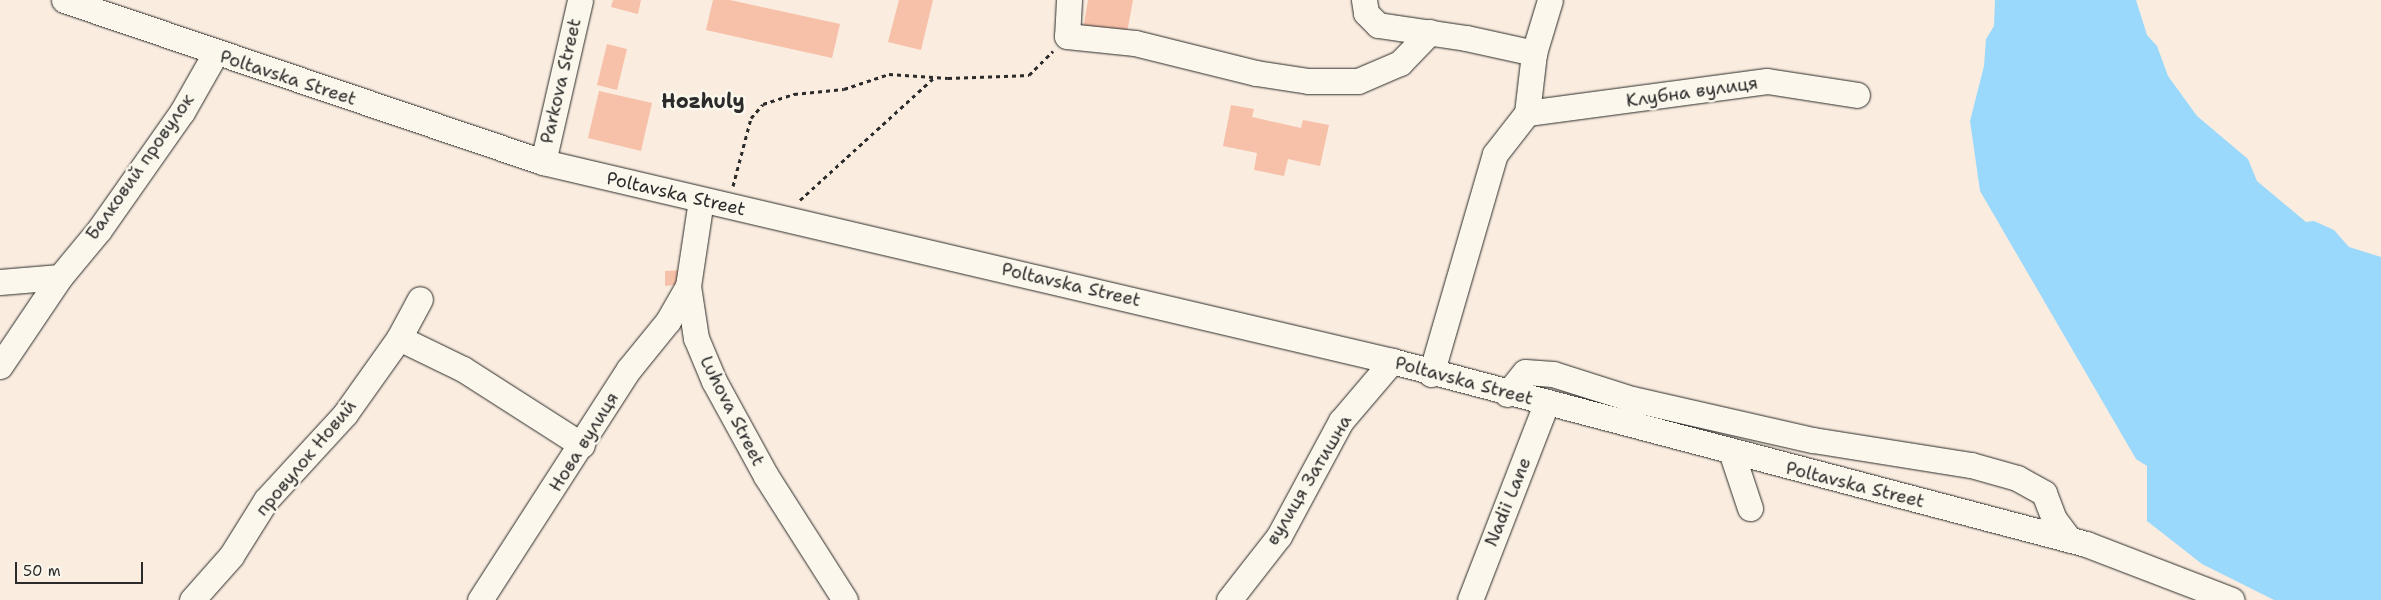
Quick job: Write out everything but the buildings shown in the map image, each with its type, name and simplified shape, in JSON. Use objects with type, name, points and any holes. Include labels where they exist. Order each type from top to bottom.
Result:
[{"type":"street","name":"Poltavska Street","points":[[64,0],[215,54],[543,162],[1392,361],[1431,374],[1732,454],[2078,542],[2186,591],[2232,600]]},
{"type":"street","name":"Parkova Street","points":[[543,162],[580,0]]},
{"type":"street","points":[[1069,0],[1067,36],[1135,43],[1256,73],[1308,81],[1358,81],[1400,63],[1430,32]]},
{"type":"street","points":[[1364,0],[1366,13],[1378,25],[1430,32],[1534,53]]},
{"type":"street","points":[[1431,374],[1494,154],[1527,113],[1534,53],[1550,0]]},
{"type":"street","name":"Балковий провулок","points":[[0,366],[60,277],[99,230],[182,112],[215,54]]},
{"type":"street","name":"Клубна вулиця","points":[[1527,113],[1767,81],[1857,95]]},
{"type":"street","name":"Luhova Street","points":[[701,200],[688,286],[696,338],[714,381],[766,476],[845,600]]},
{"type":"street","points":[[0,282],[60,277]]},
{"type":"street","name":"Нова вулиця","points":[[480,600],[688,286]]},
{"type":"street","name":"провулок Новий","points":[[192,600],[231,556],[266,500],[345,414],[399,338],[420,299]]},
{"type":"street","points":[[399,338],[463,369],[582,445]]},
{"type":"street","name":"вулиця Затишна","points":[[1229,600],[1279,536],[1341,421],[1392,361]]},
{"type":"street","points":[[1507,394],[1525,372],[1553,374],[1632,399],[1804,438],[1971,464],[2017,478],[2044,493],[2054,520],[2078,542]]},
{"type":"street","name":"Nadii Lane","points":[[1470,600],[1546,404]]},
{"type":"street","points":[[1732,454],[1750,508]]},
{"type":"path","points":[[732,188],[751,118],[763,104],[794,94],[844,89],[889,74],[936,76],[1029,75],[1067,36]]},
{"type":"path","points":[[800,200],[936,76]]},
{"type":"water","points":[[1995,0],[2136,0],[2147,35],[2157,46],[2168,76],[2197,116],[2248,159],[2257,181],[2306,222],[2314,221],[2334,230],[2349,247],[2381,257],[2381,600],[2274,600],[2202,564],[2147,521],[2147,466],[2136,459],[1980,191],[1970,121],[1984,66],[1986,39],[1994,26]]},
{"type":"district","name":"Hozhuly","points":[[703,101]]}]
